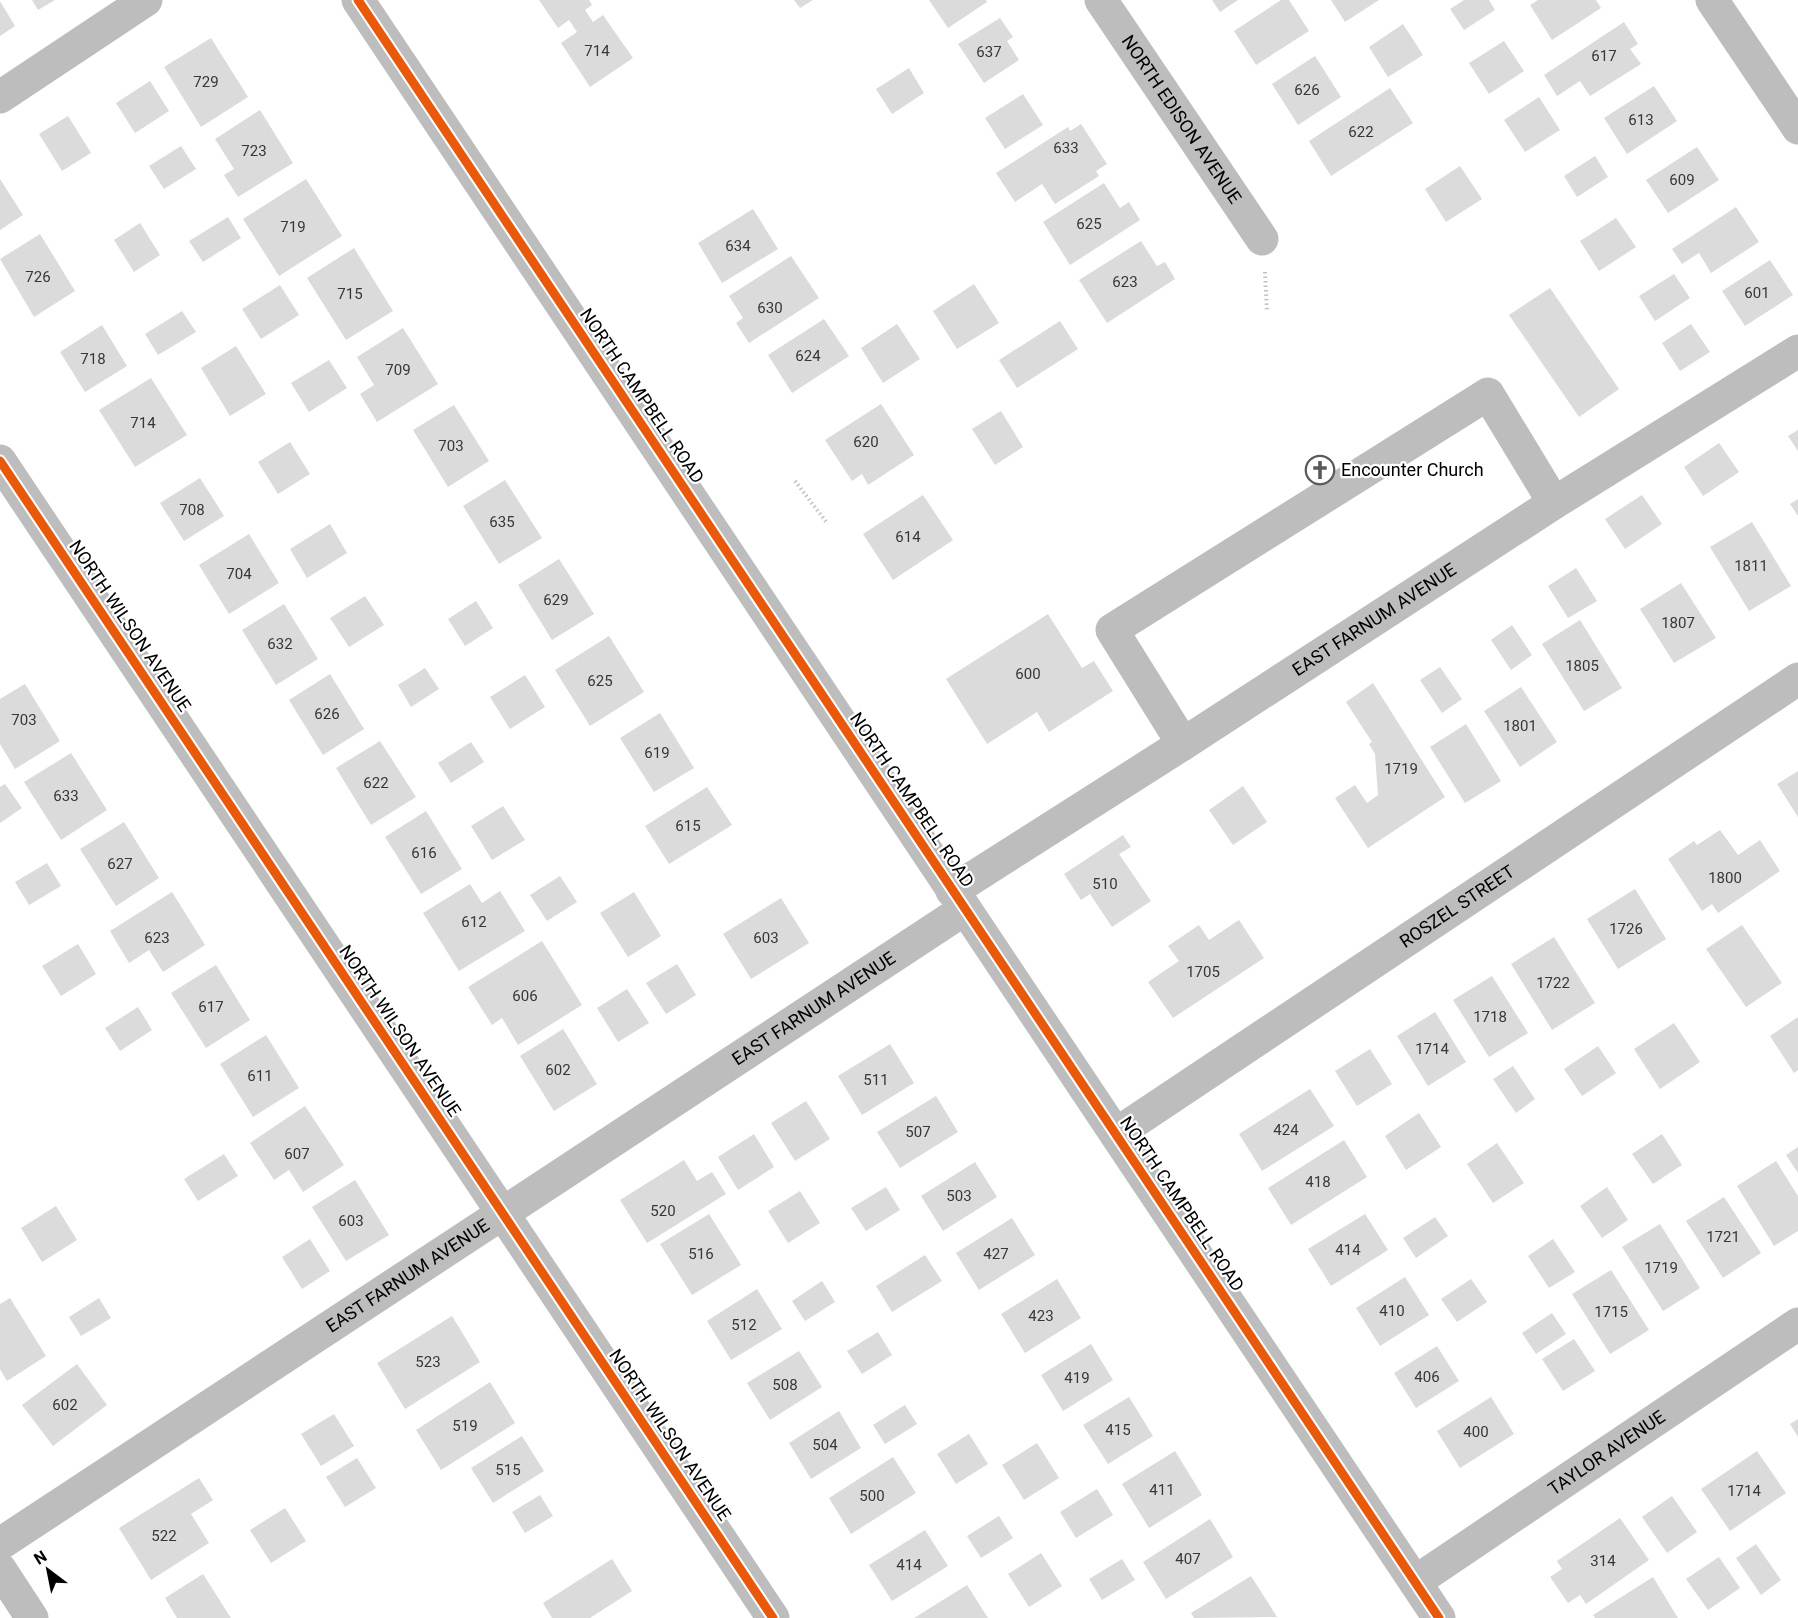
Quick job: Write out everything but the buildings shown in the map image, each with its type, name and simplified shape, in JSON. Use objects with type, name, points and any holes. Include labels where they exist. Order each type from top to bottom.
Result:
[{"type":"street","points":[[0,97],[146,0]]},
{"type":"street","name":"NORTH CAMPBELL ROAD","points":[[358,0],[1439,1618]]},
{"type":"street","name":"NORTH EDISON AVENUE","points":[[1101,0],[1262,239]]},
{"type":"street","points":[[1712,0],[1798,128]]},
{"type":"street","name":"EAST FARNUM AVENUE","points":[[0,1544],[501,1213],[1183,744],[1554,502],[1798,351]]},
{"type":"street","points":[[1183,744],[1112,630],[1488,394],[1554,502]]},
{"type":"street","name":"NORTH WILSON AVENUE","points":[[0,461],[772,1618]]},
{"type":"street","name":"ROSZEL STREET","points":[[1116,1134],[1798,679]]},
{"type":"street","name":"TAYLOR AVENUE","points":[[1414,1582],[1798,1324]]},
{"type":"street","points":[[0,1569],[32,1618]]},
{"type":"path","points":[[795,481],[827,523]]},
{"type":"cycle path","points":[[358,0],[1439,1618]]},
{"type":"cycle path","points":[[0,461],[773,1618]]},
{"type":"place","name":"Encounter Church","points":[[1320,470]]}]
